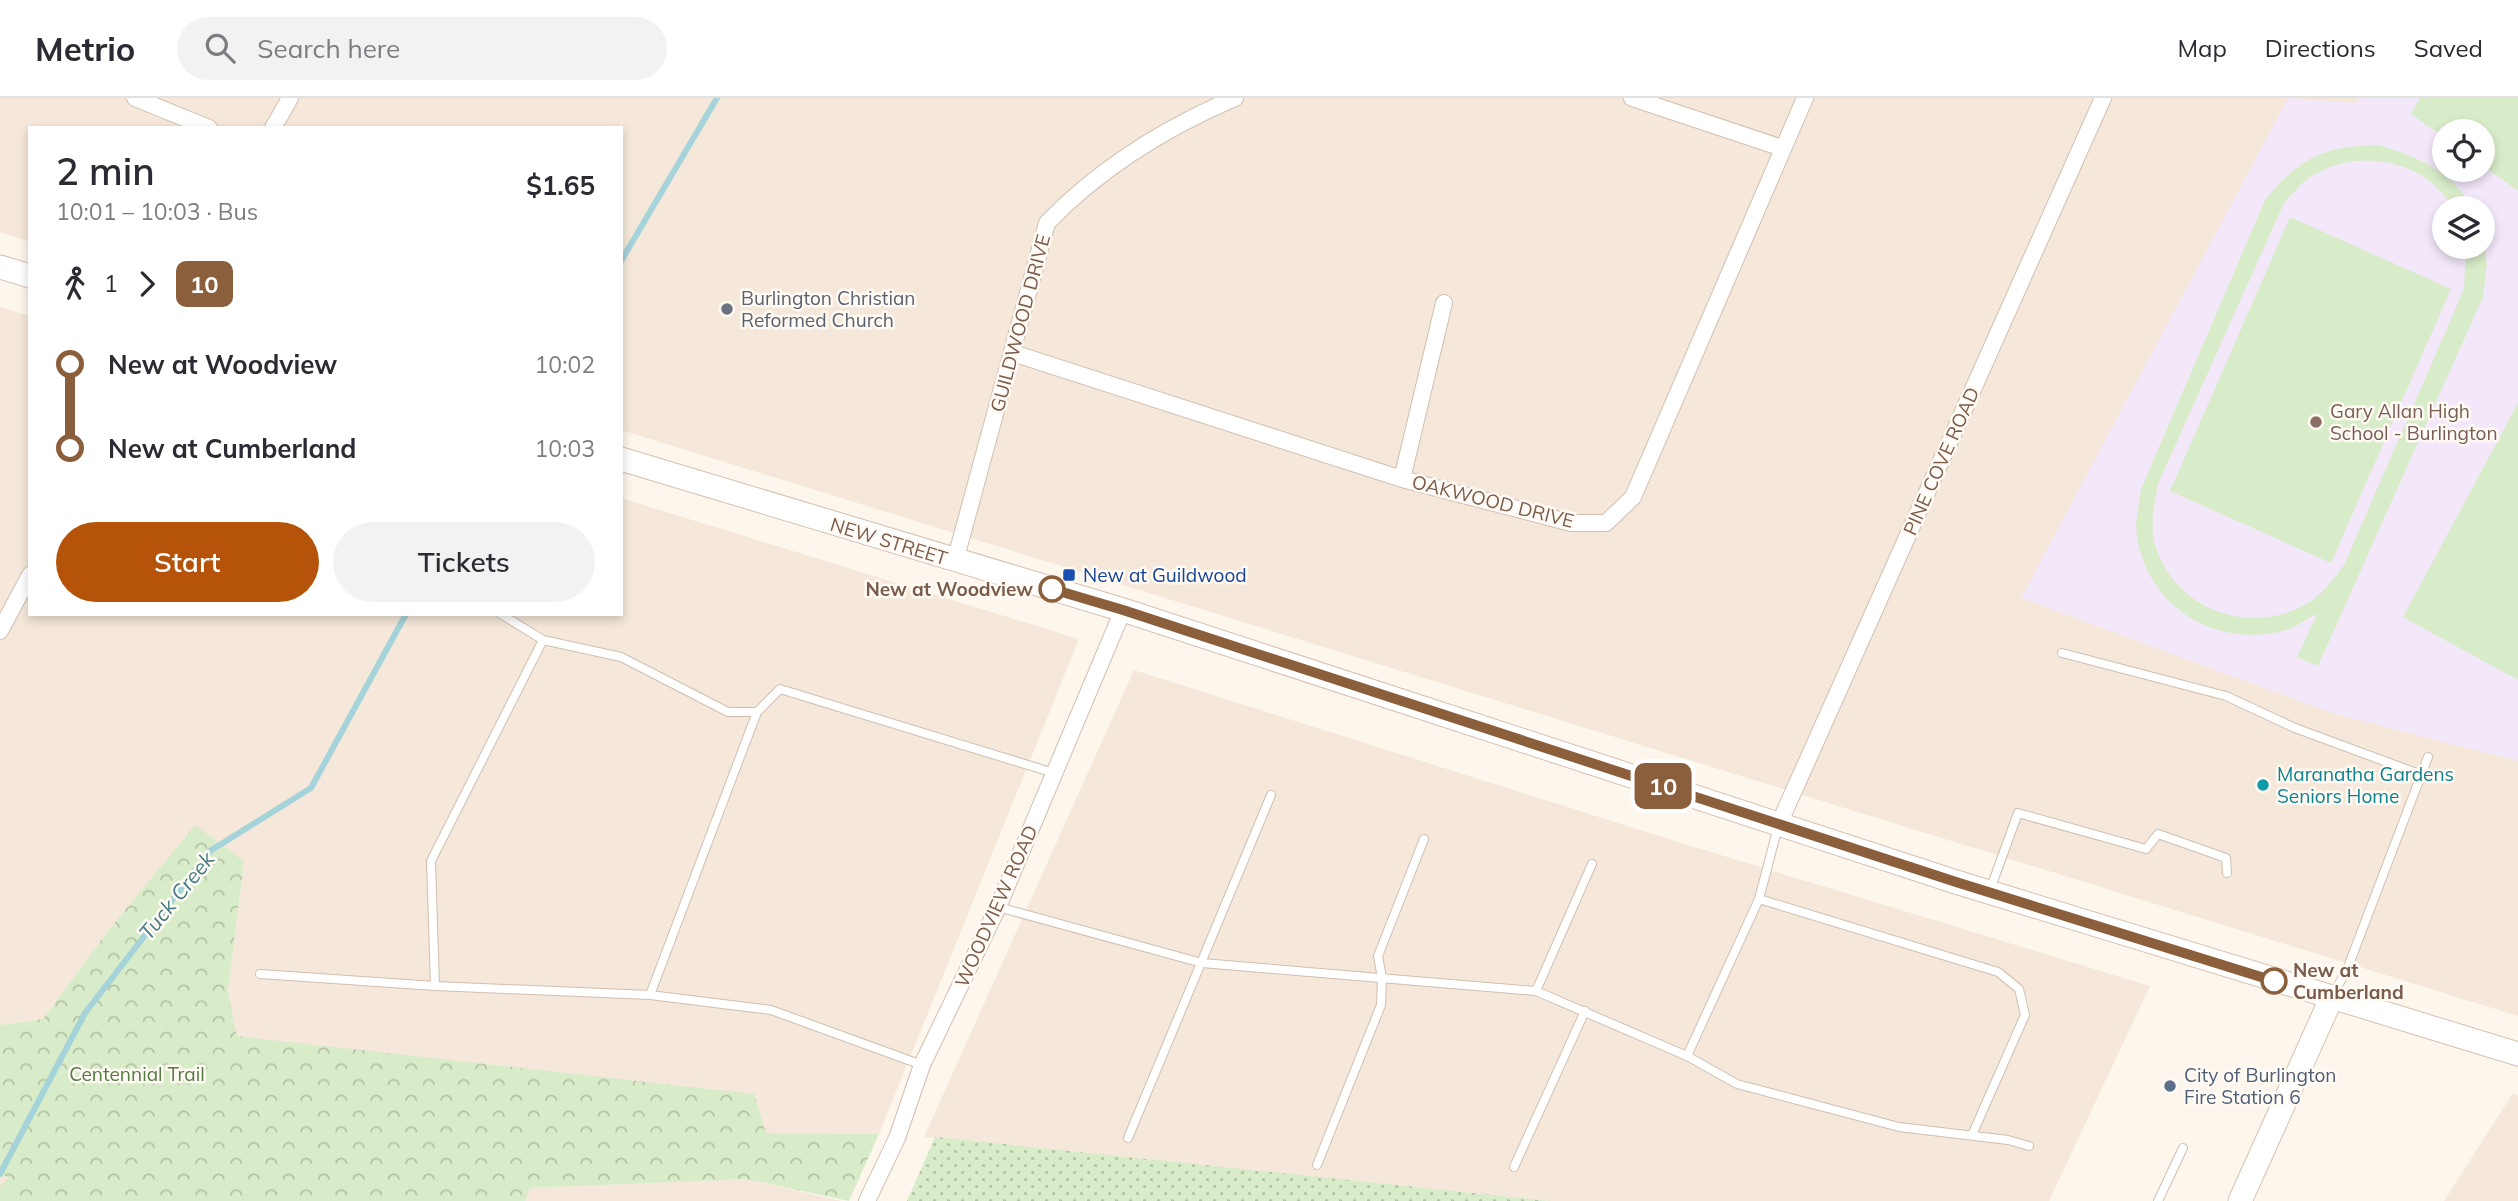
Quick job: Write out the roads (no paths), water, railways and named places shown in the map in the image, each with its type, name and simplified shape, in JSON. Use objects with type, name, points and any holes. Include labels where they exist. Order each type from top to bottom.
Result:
[{"type":"main road","points":[[0,267],[28,275]]},
{"type":"main road","name":"NEW STREET","points":[[623,460],[1123,610],[1989,893],[2518,1054]]},
{"type":"main road","points":[[2240,1201],[2331,999]]},
{"type":"street","points":[[135,98],[204,126]]},
{"type":"street","points":[[274,126],[290,98]]},
{"type":"street","name":"GUILDWOOD DRIVE","points":[[955,561],[1047,223],[1074,195],[1118,160],[1199,105],[1235,98]]},
{"type":"street","points":[[1632,98],[1782,148]]},
{"type":"street","name":"OAKWOOD DRIVE","points":[[1013,353],[1402,479],[1570,523],[1606,523],[1633,496],[1805,98]]},
{"type":"street","name":"PINE COVE ROAD","points":[[1779,824],[2103,98]]},
{"type":"street","points":[[1402,479],[1444,303]]},
{"type":"street","points":[[0,631],[28,579]]},
{"type":"street","name":"WOODVIEW ROAD","points":[[867,1201],[897,1138],[922,1065],[998,907],[1123,610]]},
{"type":"lane","points":[[504,616],[543,640],[621,657],[728,712],[757,712]]},
{"type":"lane","points":[[435,986],[431,861],[543,640]]},
{"type":"lane","points":[[2062,653],[2226,696],[2295,728],[2422,775]]},
{"type":"lane","points":[[650,995],[757,712],[780,689],[1054,773]]},
{"type":"lane","points":[[2331,999],[2348,967],[2428,757]]},
{"type":"lane","points":[[1128,1138],[1271,795]]},
{"type":"lane","points":[[1989,893],[2018,813],[2146,849],[2158,834],[2226,858],[2227,873]]},
{"type":"lane","points":[[1687,1056],[1759,900],[1779,824]]},
{"type":"lane","points":[[1317,1166],[1381,1004],[1382,978],[1378,956],[1424,839]]},
{"type":"lane","points":[[1536,990],[1592,864]]},
{"type":"lane","points":[[1759,900],[1997,972],[2019,989],[2025,1015],[1972,1135]]},
{"type":"lane","points":[[998,907],[1202,963],[1536,990],[1687,1056],[1737,1084],[1899,1127],[1972,1135],[2029,1146]]},
{"type":"lane","points":[[260,974],[435,986],[650,995],[771,1010],[922,1065]]},
{"type":"lane","points":[[1514,1167],[1585,1011]]},
{"type":"lane","points":[[2158,1201],[2183,1149]]},
{"type":"waterway","name":"Tuck Creek","points":[[623,258],[717,98]]},
{"type":"waterway","name":"Tuck Creek","points":[[0,1174],[85,1013],[210,851],[311,788],[405,616]]},
{"type":"place","name":"Burlington Christian Reformed Church","points":[[727,309]]},
{"type":"place","name":"Gary Allan High School - Burlington","points":[[2316,422]]},
{"type":"place","name":"New at Guildwood","points":[[1069,575]]},
{"type":"place","name":"New at Woodview","points":[[1052,589]]},
{"type":"place","name":"Maranatha Gardens Seniors Home","points":[[2263,785]]},
{"type":"place","name":"New at Cumberland","points":[[2274,981]]},
{"type":"place","name":"City of Burlington Fire Station 6","points":[[2170,1086]]},
{"type":"park label","name":"Centennial Trail","points":[[137,1074]]}]
